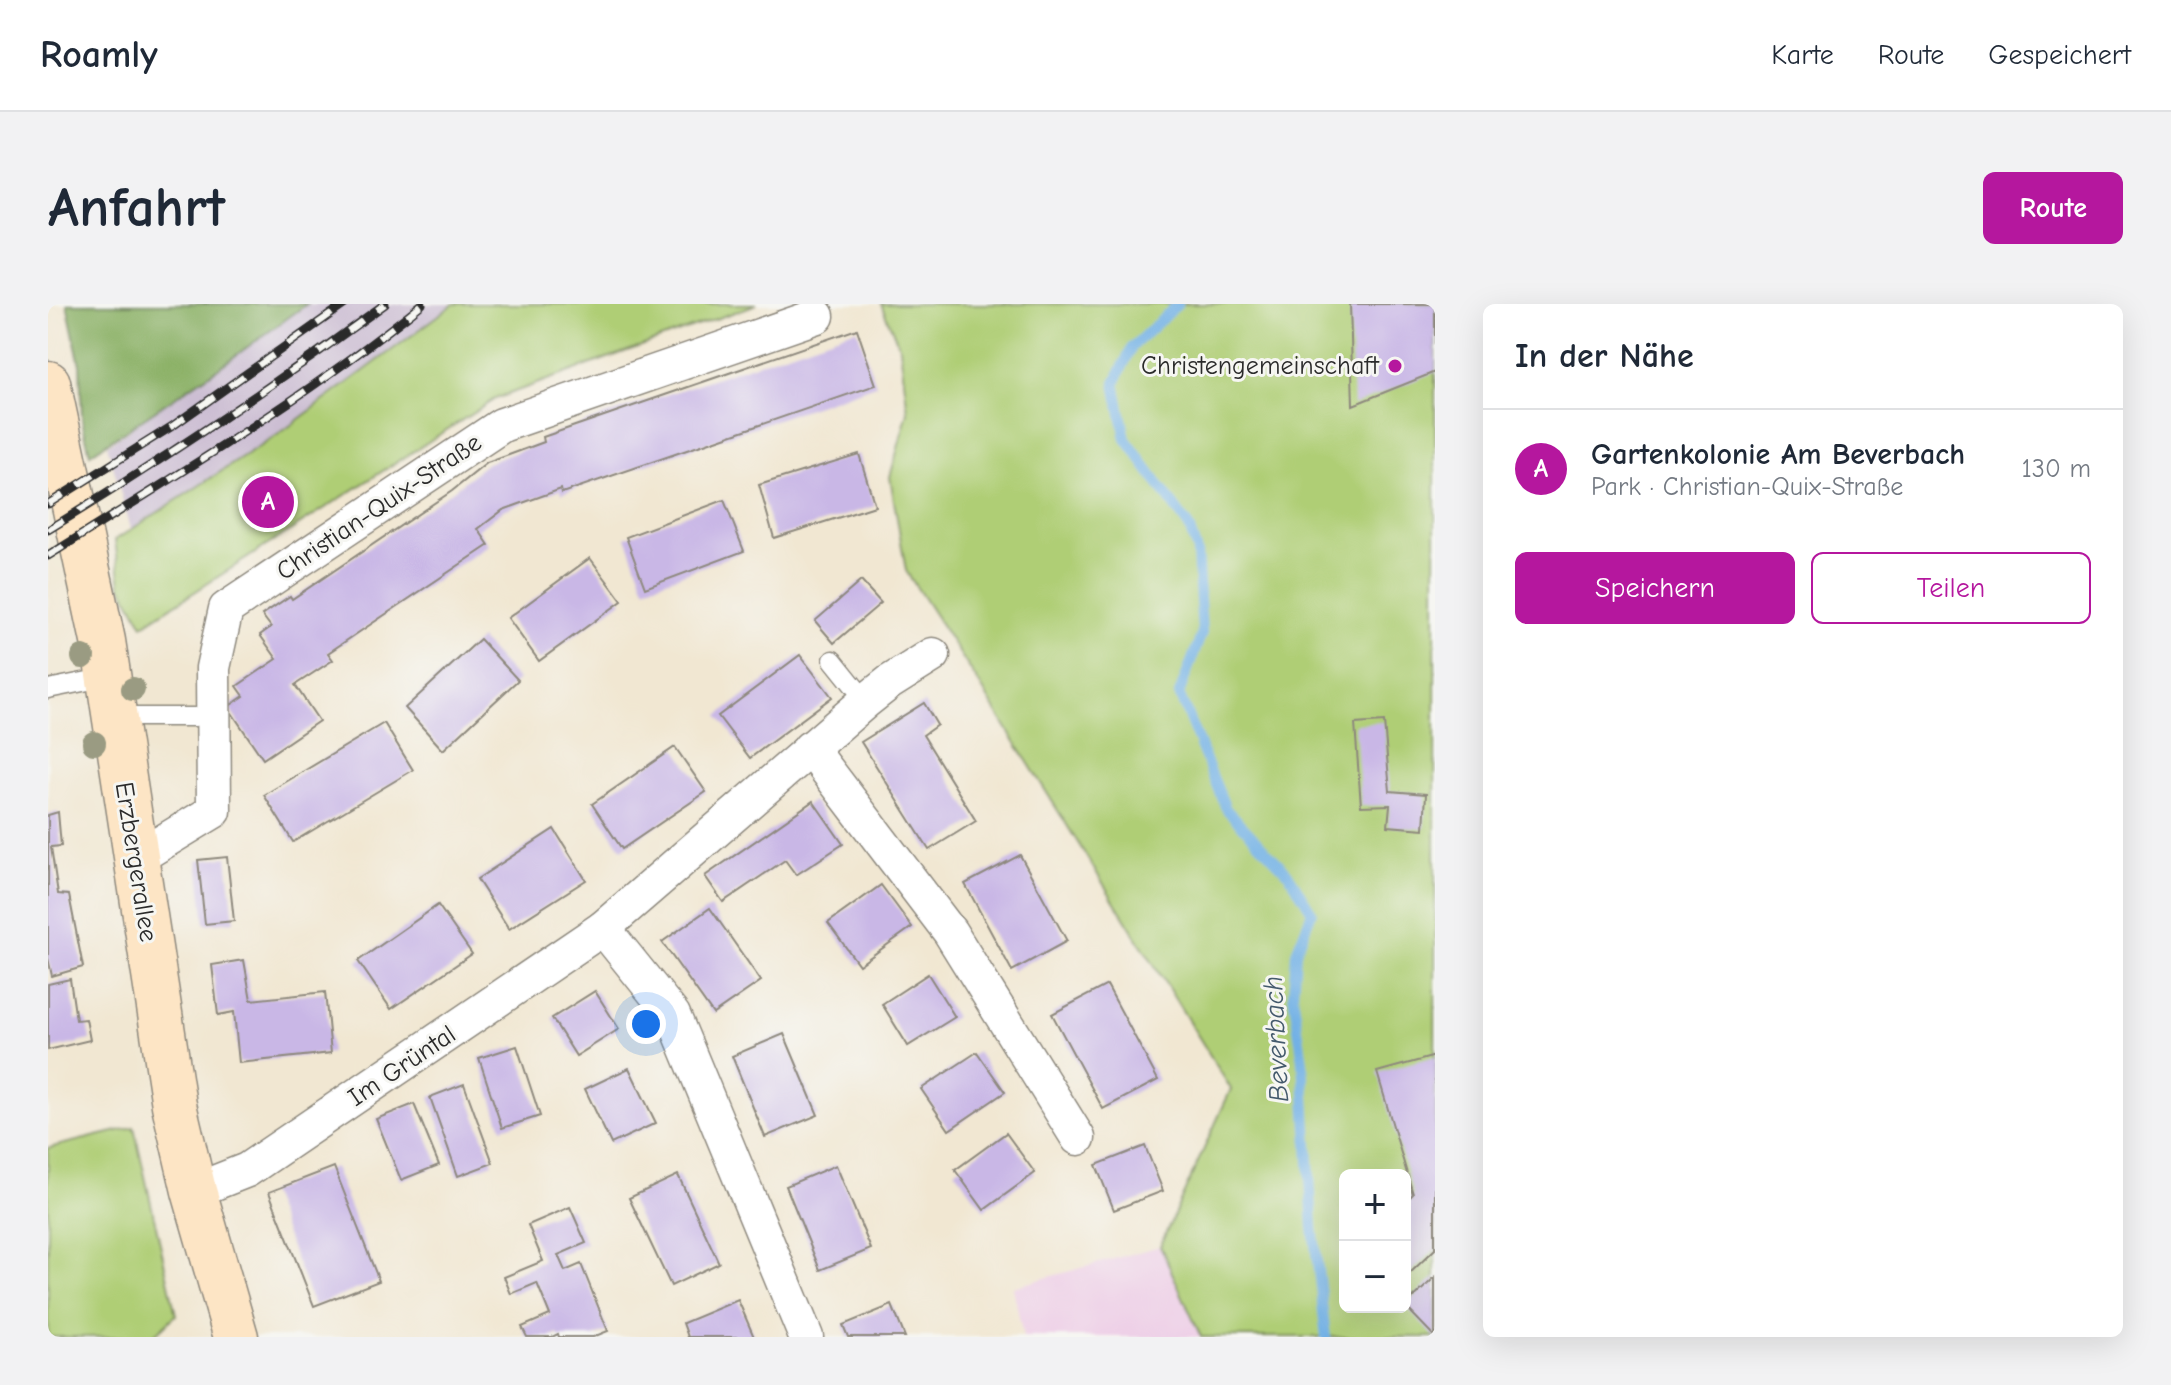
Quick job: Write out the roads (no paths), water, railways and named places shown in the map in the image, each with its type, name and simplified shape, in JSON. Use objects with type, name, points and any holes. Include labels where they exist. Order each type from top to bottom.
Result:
[{"type":"street","name":"Christian-Quix-Straße","points":[[135,859],[214,811],[213,668],[226,609],[502,425],[817,316]]},
{"type":"street","name":"Erzbergerallee","points":[[48,383],[111,697],[174,1105],[227,1334]]},
{"type":"street","name":"Im Grüntal","points":[[194,1191],[247,1170],[603,928],[866,701],[933,655]]},
{"type":"street","points":[[810,748],[950,932],[1078,1138]]},
{"type":"street","points":[[603,928],[673,1015],[806,1337]]},
{"type":"lane","points":[[833,660],[866,701]]},
{"type":"lane","points":[[48,689],[111,697],[195,717]]},
{"type":"waterway","name":"Beverbach","points":[[1178,304],[1132,347],[1115,383],[1126,439],[1189,527],[1197,552],[1202,633],[1179,694],[1226,809],[1288,873],[1312,912],[1296,952],[1293,994],[1303,1062],[1313,1227],[1326,1337]]},
{"type":"railway","points":[[48,504],[174,425],[345,304]]},
{"type":"railway","points":[[48,530],[219,420],[385,304]]},
{"type":"railway","points":[[48,556],[286,404],[422,304]]},
{"type":"place","name":"Christengemeinschaft","points":[[1395,366]]},
{"type":"place","name":"Gartenkolonie Am Beverbach","points":[[268,502]]}]
